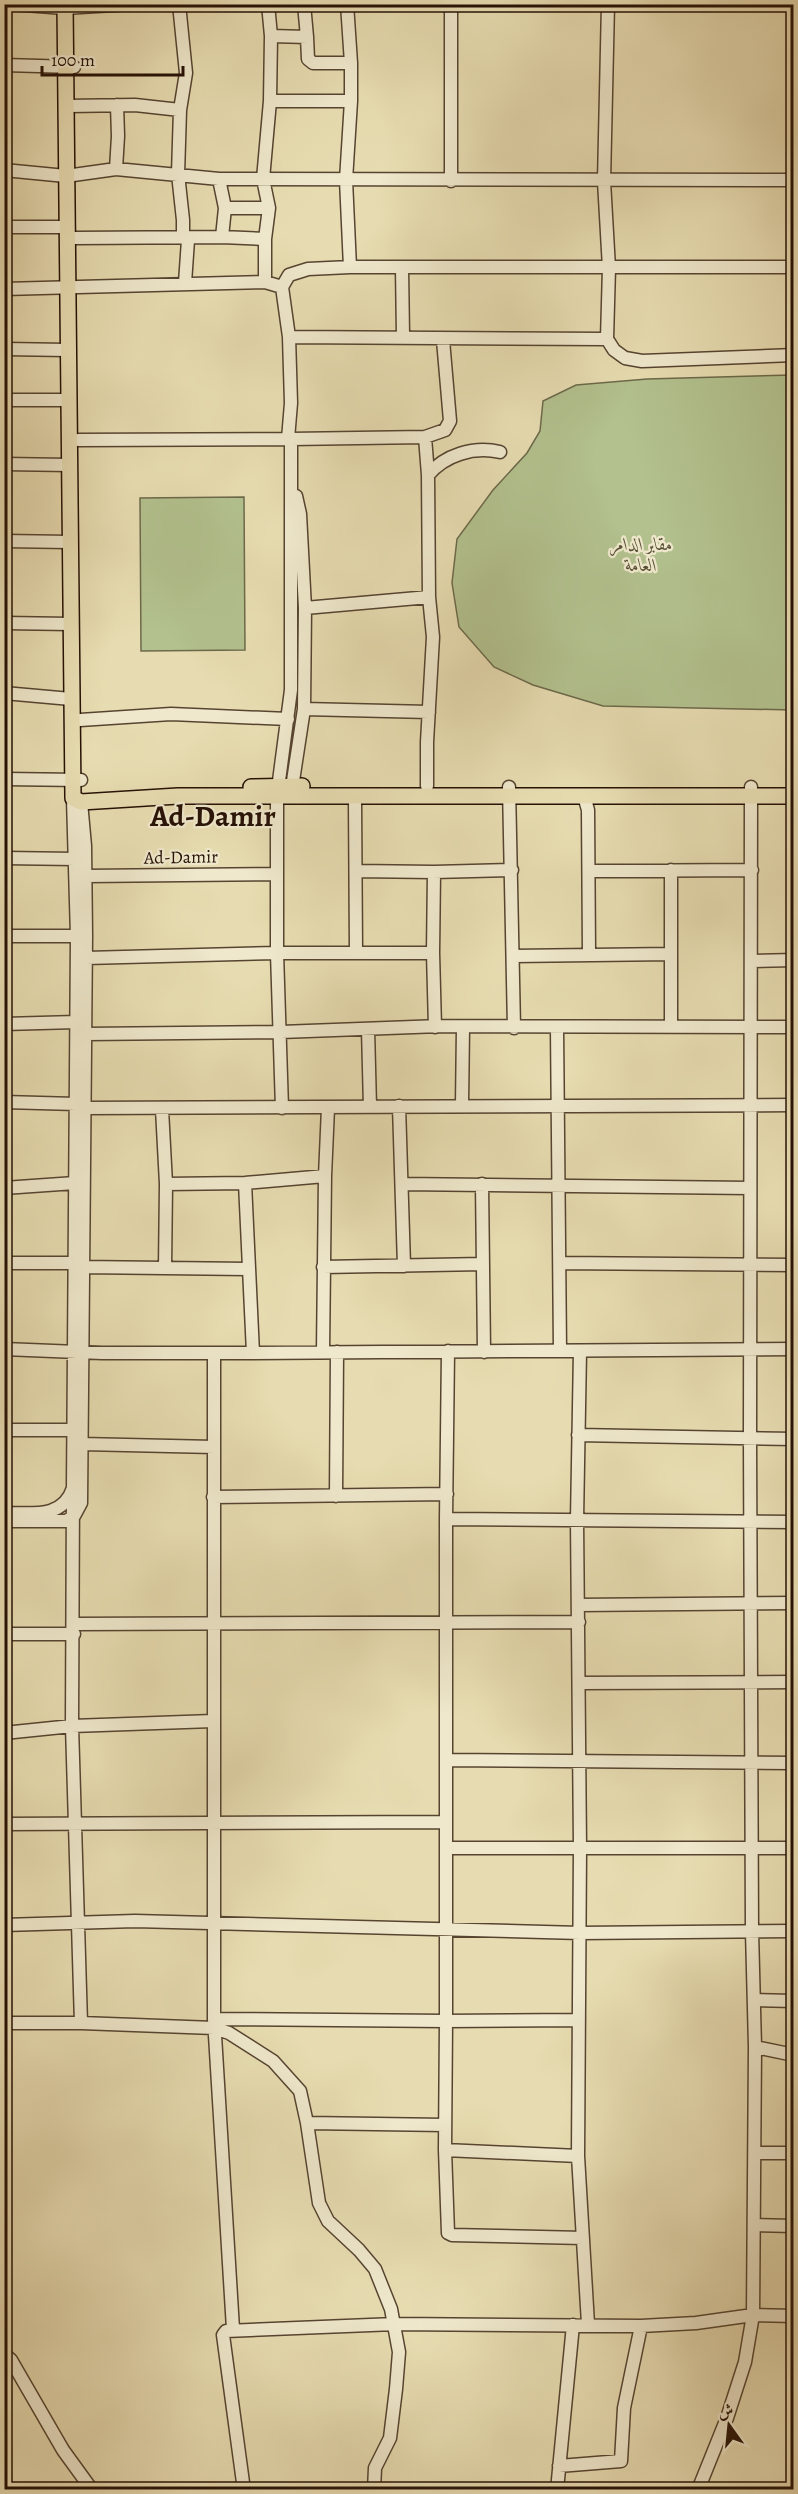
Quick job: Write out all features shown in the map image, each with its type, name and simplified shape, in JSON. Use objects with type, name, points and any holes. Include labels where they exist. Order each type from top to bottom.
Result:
[{"type":"main road","points":[[68,6],[70,233],[78,440],[80,720],[77,790]]},
{"type":"main road","points":[[72,286],[68,350],[71,699],[77,790]]},
{"type":"main road","points":[[77,790],[178,796],[427,786],[584,796],[751,791],[794,787]]},
{"type":"main road","points":[[284,791],[352,796],[508,791],[751,791],[794,796]]},
{"type":"street","points":[[12,4],[68,6],[131,4]]},
{"type":"street","points":[[179,4],[186,73],[180,110],[178,174],[183,237]]},
{"type":"street","points":[[266,282],[265,239],[269,208],[263,179],[270,101],[271,36],[268,4]]},
{"type":"street","points":[[304,4],[308,58],[313,63],[351,63]]},
{"type":"street","points":[[347,4],[351,63],[346,180],[350,267]]},
{"type":"street","points":[[451,4],[451,181]]},
{"type":"street","points":[[608,4],[604,181],[609,268],[607,339],[614,350],[625,358],[642,361],[794,355]]},
{"type":"street","points":[[271,36],[307,37]]},
{"type":"street","points":[[4,65],[70,67]]},
{"type":"street","points":[[270,101],[351,101]]},
{"type":"street","points":[[70,106],[117,105],[180,110]]},
{"type":"street","points":[[116,170],[117,105]]},
{"type":"street","points":[[4,170],[71,175],[116,170],[219,179],[794,180]]},
{"type":"street","points":[[219,179],[225,208],[222,237]]},
{"type":"street","points":[[225,208],[269,208]]},
{"type":"street","points":[[4,227],[70,233],[265,239]]},
{"type":"street","points":[[183,237],[188,240],[189,251],[185,284]]},
{"type":"street","points":[[282,1108],[277,874],[292,663],[291,403],[289,337],[282,287],[289,275],[296,271],[350,267],[794,267]]},
{"type":"street","points":[[402,268],[403,336]]},
{"type":"street","points":[[4,289],[266,282],[282,287]]},
{"type":"street","points":[[289,337],[607,339]]},
{"type":"street","points":[[78,440],[425,438],[445,430],[449,425],[448,377],[443,339]]},
{"type":"street","points":[[4,349],[68,350]]},
{"type":"street","points":[[4,400],[69,400]]},
{"type":"street","points":[[425,438],[428,475],[429,597],[433,637],[427,786]]},
{"type":"street","points":[[428,475],[437,464],[454,455],[480,449],[500,452]]},
{"type":"street","points":[[4,464],[70,465]]},
{"type":"street","points":[[284,791],[304,709],[305,608],[300,514],[291,477]]},
{"type":"street","points":[[4,542],[70,542]]},
{"type":"street","points":[[305,608],[429,597]]},
{"type":"street","points":[[4,623],[71,624]]},
{"type":"street","points":[[4,693],[71,699]]},
{"type":"street","points":[[304,709],[429,711]]},
{"type":"street","points":[[80,720],[171,714],[288,719]]},
{"type":"street","points":[[4,779],[77,790]]},
{"type":"street","points":[[4,1521],[60,1522],[74,1516],[81,1503],[82,1444],[78,1352],[80,1106],[76,1022],[77,790]]},
{"type":"street","points":[[77,790],[86,876],[86,1034],[75,1183],[78,1265]]},
{"type":"street","points":[[508,791],[512,870],[514,1028]]},
{"type":"street","points":[[698,2490],[727,2418],[745,2362],[753,2315],[755,2047],[752,1931],[753,1604],[750,1439],[751,791]]},
{"type":"street","points":[[352,796],[355,800],[356,953]]},
{"type":"street","points":[[584,796],[588,810],[589,954]]},
{"type":"street","points":[[4,858],[76,859]]},
{"type":"street","points":[[356,871],[512,870]]},
{"type":"street","points":[[671,870],[671,1027]]},
{"type":"street","points":[[589,871],[752,870]]},
{"type":"street","points":[[434,872],[435,1027]]},
{"type":"street","name":"Ad-Damir","points":[[86,876],[277,874]]},
{"type":"street","points":[[4,936],[77,936]]},
{"type":"street","points":[[86,958],[277,953],[433,953]]},
{"type":"street","points":[[513,956],[670,954]]},
{"type":"street","points":[[752,961],[794,960]]},
{"type":"street","points":[[4,1024],[76,1022]]},
{"type":"street","points":[[86,1034],[281,1032],[435,1027],[794,1027]]},
{"type":"street","points":[[462,1105],[463,1027]]},
{"type":"street","points":[[557,1028],[560,1351]]},
{"type":"street","points":[[368,1029],[370,1107]]},
{"type":"street","points":[[4,1102],[162,1109],[557,1104],[794,1105]]},
{"type":"street","points":[[399,1106],[404,1266]]},
{"type":"street","points":[[323,1352],[324,1176],[328,1108]]},
{"type":"street","points":[[162,1109],[166,1184],[165,1268]]},
{"type":"street","points":[[4,1162],[4,1205]]},
{"type":"street","points":[[166,1184],[245,1183],[324,1176]]},
{"type":"street","points":[[5,1188],[75,1183]]},
{"type":"street","points":[[245,1183],[253,1353]]},
{"type":"street","points":[[402,1184],[750,1188]]},
{"type":"street","points":[[482,1184],[484,1352]]},
{"type":"street","points":[[4,1263],[248,1269]]},
{"type":"street","points":[[560,1263],[794,1265]]},
{"type":"street","points":[[323,1268],[483,1264]]},
{"type":"street","points":[[4,1349],[214,1353],[794,1349]]},
{"type":"street","points":[[580,1351],[576,1520],[579,1605],[580,1848],[578,2156],[588,2324]]},
{"type":"street","points":[[78,1352],[73,1430],[72,1726],[81,2023]]},
{"type":"street","points":[[336,1496],[337,1352]]},
{"type":"street","points":[[448,1352],[445,1930],[445,2150],[448,2233],[491,2237],[583,2238]]},
{"type":"street","points":[[214,1353],[214,2024],[233,2329]]},
{"type":"street","points":[[4,1430],[73,1430]]},
{"type":"street","points":[[578,1436],[794,1439]]},
{"type":"street","points":[[82,1444],[214,1447]]},
{"type":"street","points":[[4,1513],[55,1511],[69,1500],[73,1488]]},
{"type":"street","points":[[213,1497],[447,1494]]},
{"type":"street","points":[[446,1519],[794,1522]]},
{"type":"street","points":[[579,1605],[794,1603]]},
{"type":"street","points":[[4,1634],[74,1629],[213,1625],[579,1622]]},
{"type":"street","points":[[579,1683],[794,1682]]},
{"type":"street","points":[[4,1733],[72,1726],[213,1721]]},
{"type":"street","points":[[446,1760],[794,1763]]},
{"type":"street","points":[[4,1824],[446,1822]]},
{"type":"street","points":[[446,1848],[794,1848]]},
{"type":"street","points":[[4,1925],[135,1921],[580,1933],[794,1931]]},
{"type":"street","points":[[754,2000],[794,2001]]},
{"type":"street","points":[[4,2024],[579,2020]]},
{"type":"street","points":[[214,2024],[273,2061],[300,2091],[308,2123],[319,2203],[328,2221],[359,2250],[375,2269],[395,2324],[399,2352],[390,2438],[375,2468],[374,2490]]},
{"type":"street","points":[[755,2047],[794,2055]]},
{"type":"street","points":[[308,2123],[445,2125]]},
{"type":"street","points":[[445,2150],[578,2156]]},
{"type":"street","points":[[755,2153],[794,2153]]},
{"type":"street","points":[[754,2225],[794,2226]]},
{"type":"street","points":[[244,2490],[223,2335],[226,2331],[395,2324],[641,2326],[696,2323],[753,2315],[794,2316]]},
{"type":"street","points":[[557,2490],[573,2325]]},
{"type":"street","points":[[559,2466],[621,2461],[624,2408],[641,2326]]},
{"type":"street","points":[[4,2354],[11,2360],[63,2450],[92,2490]]},
{"type":"green space","name":"مقابر الدامر العامة","points":[[793,375],[793,710],[603,706],[533,685],[494,667],[459,627],[452,583],[457,539],[493,490],[527,453],[540,431],[543,401],[576,385],[647,379]]},
{"type":"green space","points":[[244,497],[245,650],[141,651],[140,498]]},
{"type":"district","name":"Ad-Damir","points":[[213,816]]}]
